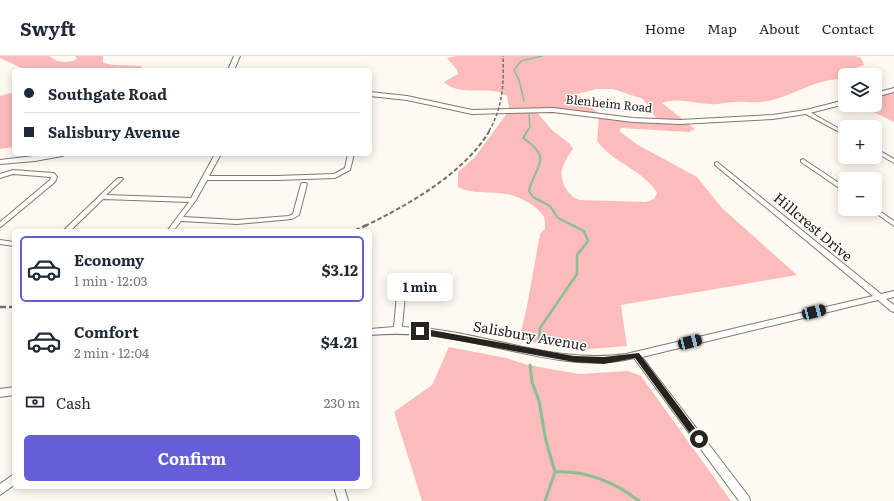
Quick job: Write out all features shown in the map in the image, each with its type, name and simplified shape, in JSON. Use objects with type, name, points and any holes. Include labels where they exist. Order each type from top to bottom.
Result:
[{"type":"main road","points":[[232,68],[237,56]]},
{"type":"main road","points":[[882,93],[894,90]]},
{"type":"main road","name":"Blenheim Road","points":[[372,94],[407,98],[472,112],[553,110],[633,120],[680,122],[726,121],[806,112],[838,104]]},
{"type":"main road","points":[[3,162],[47,156]]},
{"type":"street","points":[[806,112],[838,130]]},
{"type":"street","points":[[882,154],[894,161]]},
{"type":"street","points":[[172,229],[193,200],[217,156]]},
{"type":"street","points":[[205,178],[335,176],[348,169],[351,156]]},
{"type":"street","points":[[803,161],[838,185]]},
{"type":"street","name":"Hillcrest Drive","points":[[717,164],[894,309]]},
{"type":"street","points":[[0,176],[13,172],[53,175],[54,177],[53,181],[0,225]]},
{"type":"street","points":[[68,229],[120,179]]},
{"type":"street","points":[[180,219],[238,222],[290,218],[296,215],[304,184]]},
{"type":"street","points":[[102,197],[193,200]]},
{"type":"street","points":[[882,216],[894,224]]},
{"type":"street","points":[[0,242],[12,244]]},
{"type":"street","name":"Salisbury Avenue","points":[[372,332],[398,329],[433,333],[579,360],[604,360],[636,355],[894,294]]},
{"type":"street","points":[[398,329],[401,296]]},
{"type":"street","points":[[636,355],[745,501]]},
{"type":"street","points":[[0,393],[12,391]]},
{"type":"street","points":[[0,490],[12,481]]},
{"type":"street","points":[[340,489],[344,501]]},
{"type":"shaded area","points":[[0,56],[49,56],[57,61],[66,62],[73,61],[77,58],[75,56],[103,56],[103,63],[141,66],[142,68],[22,68],[0,58]]},
{"type":"shaded area","points":[[455,56],[855,56],[861,58],[864,65],[855,68],[838,68],[838,79],[823,81],[770,100],[714,104],[680,101],[668,101],[662,103],[695,129],[689,132],[621,128],[619,131],[638,145],[697,177],[722,208],[797,275],[621,305],[627,346],[577,350],[519,340],[527,306],[540,234],[545,229],[544,217],[533,205],[517,197],[501,193],[470,191],[458,187],[458,172],[475,157],[505,116],[509,108],[507,96],[500,93],[493,91],[461,90],[449,86],[444,82],[458,74],[457,70],[447,58]],"holes":[[[597,89],[613,89],[643,99],[659,122],[599,117],[597,141],[611,155],[645,179],[652,186],[657,193],[654,199],[646,202],[579,200],[575,198],[565,188],[561,174],[564,164],[573,149],[570,144],[553,131],[534,109],[567,109],[599,114],[577,94]]]},
{"type":"shaded area","points":[[894,88],[894,122],[873,112],[882,112],[882,91]]},
{"type":"shaded area","points":[[12,93],[12,147],[0,149],[0,96]]},
{"type":"shaded area","points":[[449,347],[506,358],[528,365],[579,374],[628,371],[641,376],[731,501],[422,501],[394,412],[432,385]]},
{"type":"waterway","points":[[524,101],[519,80],[514,70],[521,61],[542,56]]},
{"type":"waterway","points":[[527,131],[530,127],[529,115]]},
{"type":"waterway","points":[[528,130],[523,138],[538,151],[540,157],[540,163],[529,191],[533,197],[550,206],[558,218],[584,231],[588,241],[577,255],[577,274],[540,328],[539,340]]},
{"type":"waterway","points":[[530,365],[532,382],[539,401],[546,441],[555,472]]},
{"type":"waterway","points":[[545,501],[555,472]]},
{"type":"waterway","points":[[555,472],[588,475],[620,488],[639,501]]},
{"type":"railway","points":[[489,131],[494,122],[502,95],[503,56]]},
{"type":"railway","points":[[366,225],[417,198],[451,174],[479,146],[490,130]]},
{"type":"railway","points":[[358,229],[366,225]]},
{"type":"railway","points":[[0,307],[12,307]]},
{"type":"route","points":[[420,331],[574,359],[594,361],[636,355],[699,439]]}]
